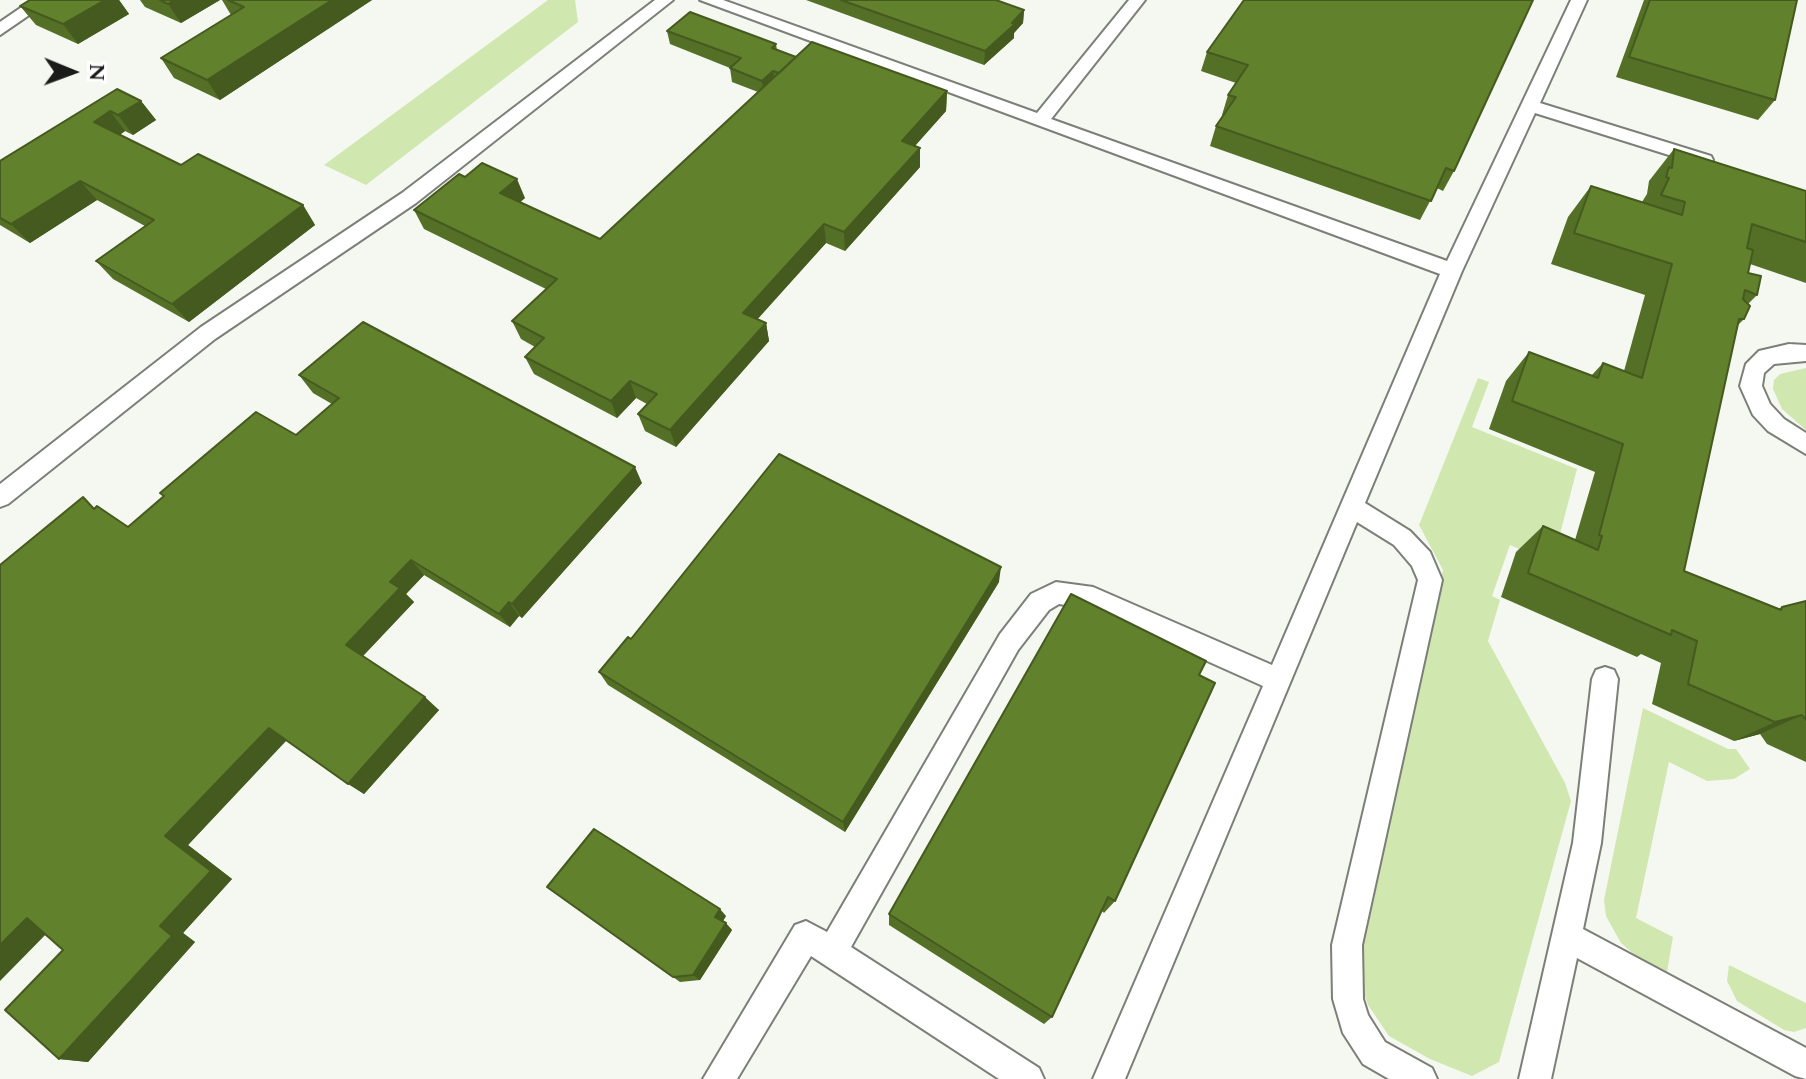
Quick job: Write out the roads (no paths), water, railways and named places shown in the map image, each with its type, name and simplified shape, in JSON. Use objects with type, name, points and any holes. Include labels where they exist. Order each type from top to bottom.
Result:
[{"type":"lane","points":[[0,30],[43,0]]},
{"type":"lane","points":[[0,497],[208,333],[409,198],[665,0]]},
{"type":"lane","points":[[708,0],[1452,271]]},
{"type":"lane","points":[[1040,121],[1137,0]]},
{"type":"lane","points":[[1109,1079],[1452,271],[1579,0]]},
{"type":"lane","points":[[1531,106],[1718,165]]},
{"type":"lane","points":[[1806,353],[1789,352],[1767,357],[1754,370],[1751,386],[1768,417],[1806,445]]},
{"type":"lane","points":[[1353,507],[1402,538],[1421,559],[1430,580],[1347,945],[1348,999],[1354,1022],[1374,1053],[1421,1079]]},
{"type":"lane","points":[[831,953],[1009,642],[1025,617],[1040,602],[1056,593],[1093,598],[1280,681]]},
{"type":"lane","points":[[1535,1079],[1587,843],[1605,679]]},
{"type":"lane","points":[[719,1079],[806,936],[1028,1079]]},
{"type":"lane","points":[[1566,936],[1806,1065]]}]
